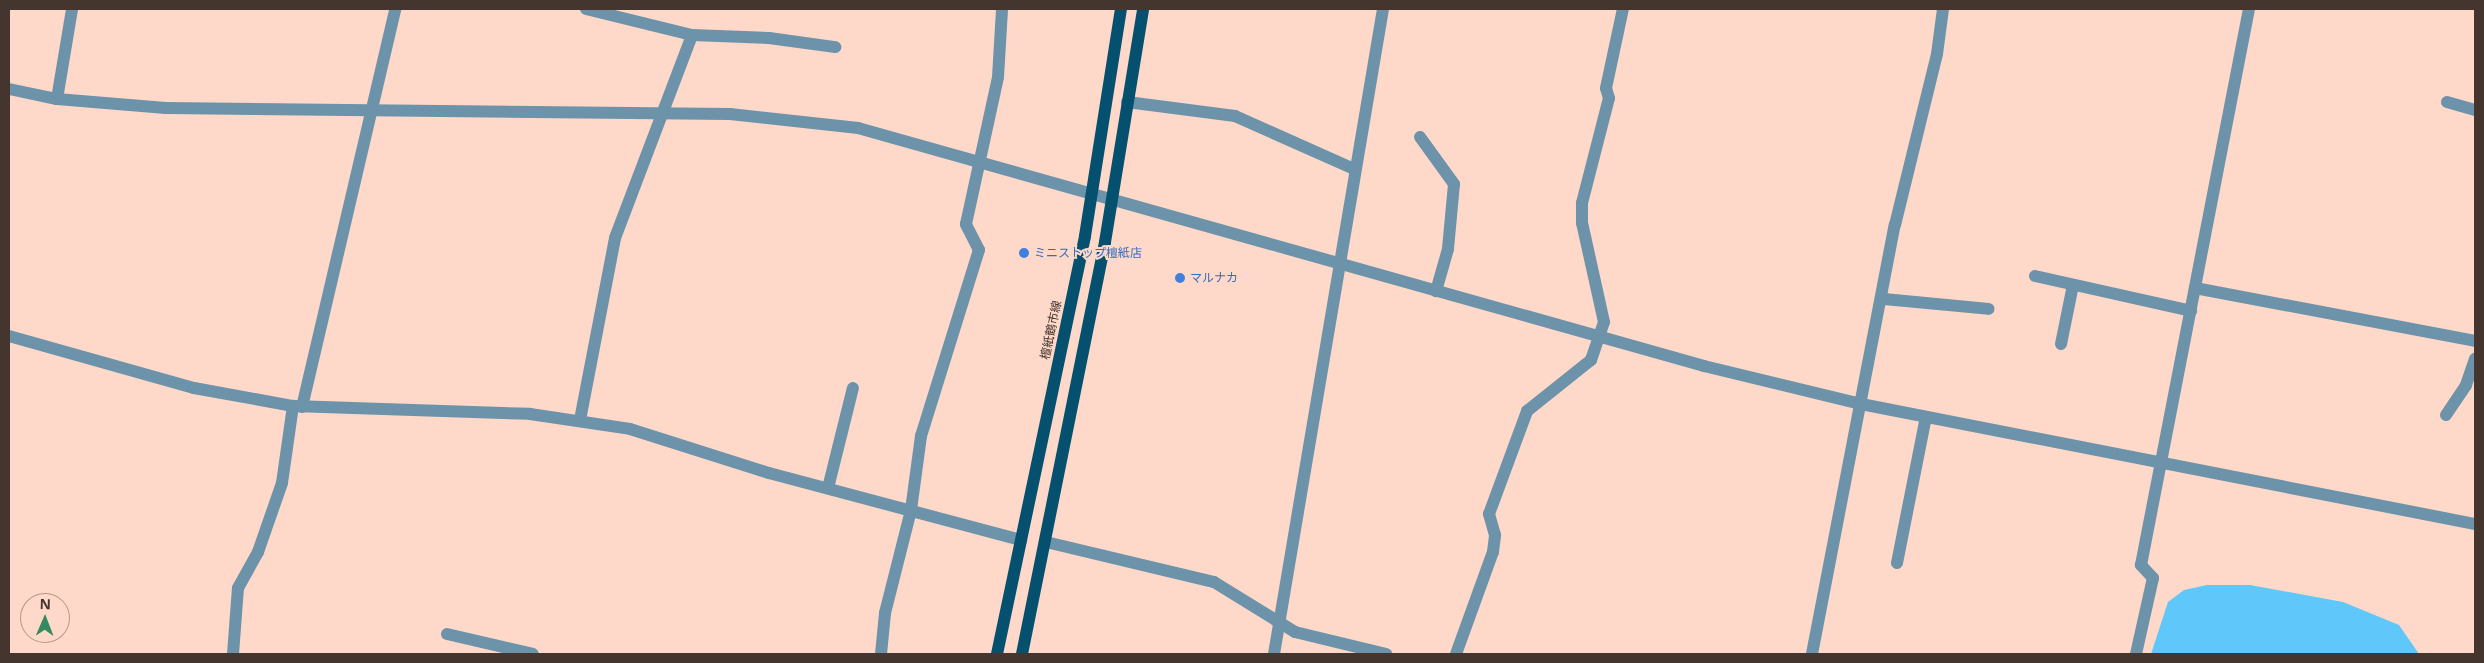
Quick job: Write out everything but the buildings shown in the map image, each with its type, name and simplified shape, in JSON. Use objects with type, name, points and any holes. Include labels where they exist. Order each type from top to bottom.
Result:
[{"type":"main road","name":"檀紙鶴市線","points":[[997,654],[1090,193],[1121,9]]},
{"type":"main road","points":[[1022,654],[1046,542],[1112,199],[1143,9]]},
{"type":"street","points":[[58,99],[72,9]]},
{"type":"street","points":[[232,654],[238,588],[258,552],[282,483],[298,407],[395,9]]},
{"type":"street","points":[[586,9],[692,35],[769,38],[835,48]]},
{"type":"street","points":[[882,654],[885,613],[912,510],[921,436],[979,250],[966,224],[998,77],[1002,9]]},
{"type":"street","points":[[1274,654],[1337,264],[1383,9]]},
{"type":"street","points":[[1456,654],[1493,552],[1495,535],[1489,514],[1527,412],[1543,396],[1579,373],[1592,360],[1604,322],[1582,223],[1582,202],[1609,98],[1606,88],[1623,9]]},
{"type":"street","points":[[1812,654],[1884,300],[1895,225],[1937,54],[1943,9]]},
{"type":"street","points":[[2136,654],[2153,578],[2141,565],[2249,9]]},
{"type":"street","points":[[580,420],[614,238],[692,35]]},
{"type":"street","points":[[9,89],[58,99],[166,108],[661,114],[792,118],[858,128],[1337,264],[1599,336],[1862,404],[2475,524]]},
{"type":"street","points":[[1127,102],[1235,116],[1354,169]]},
{"type":"street","points":[[2447,102],[2475,110]]},
{"type":"street","points":[[1420,137],[1454,184],[1448,249],[1436,291]]},
{"type":"street","points":[[2034,276],[2191,311]]},
{"type":"street","points":[[2061,344],[2073,285]]},
{"type":"street","points":[[2195,288],[2475,340]]},
{"type":"street","points":[[1884,300],[1989,309]]},
{"type":"street","points":[[9,336],[194,388],[298,407],[580,420],[630,428],[828,488],[1021,540]]},
{"type":"street","points":[[2446,415],[2471,388],[2475,359]]},
{"type":"street","points":[[828,488],[852,388]]},
{"type":"street","points":[[1898,563],[1926,417]]},
{"type":"street","points":[[1046,542],[1214,582],[1280,625],[1326,642],[1386,654]]},
{"type":"street","points":[[447,634],[533,654]]},
{"type":"water","points":[[2207,585],[2250,585],[2343,602],[2399,625],[2419,654],[2151,654],[2168,602],[2184,590]]},
{"type":"place","name":"ミニストップ檀紙店","points":[[1024,253]]},
{"type":"place","name":"マルナカ","points":[[1180,278]]}]
